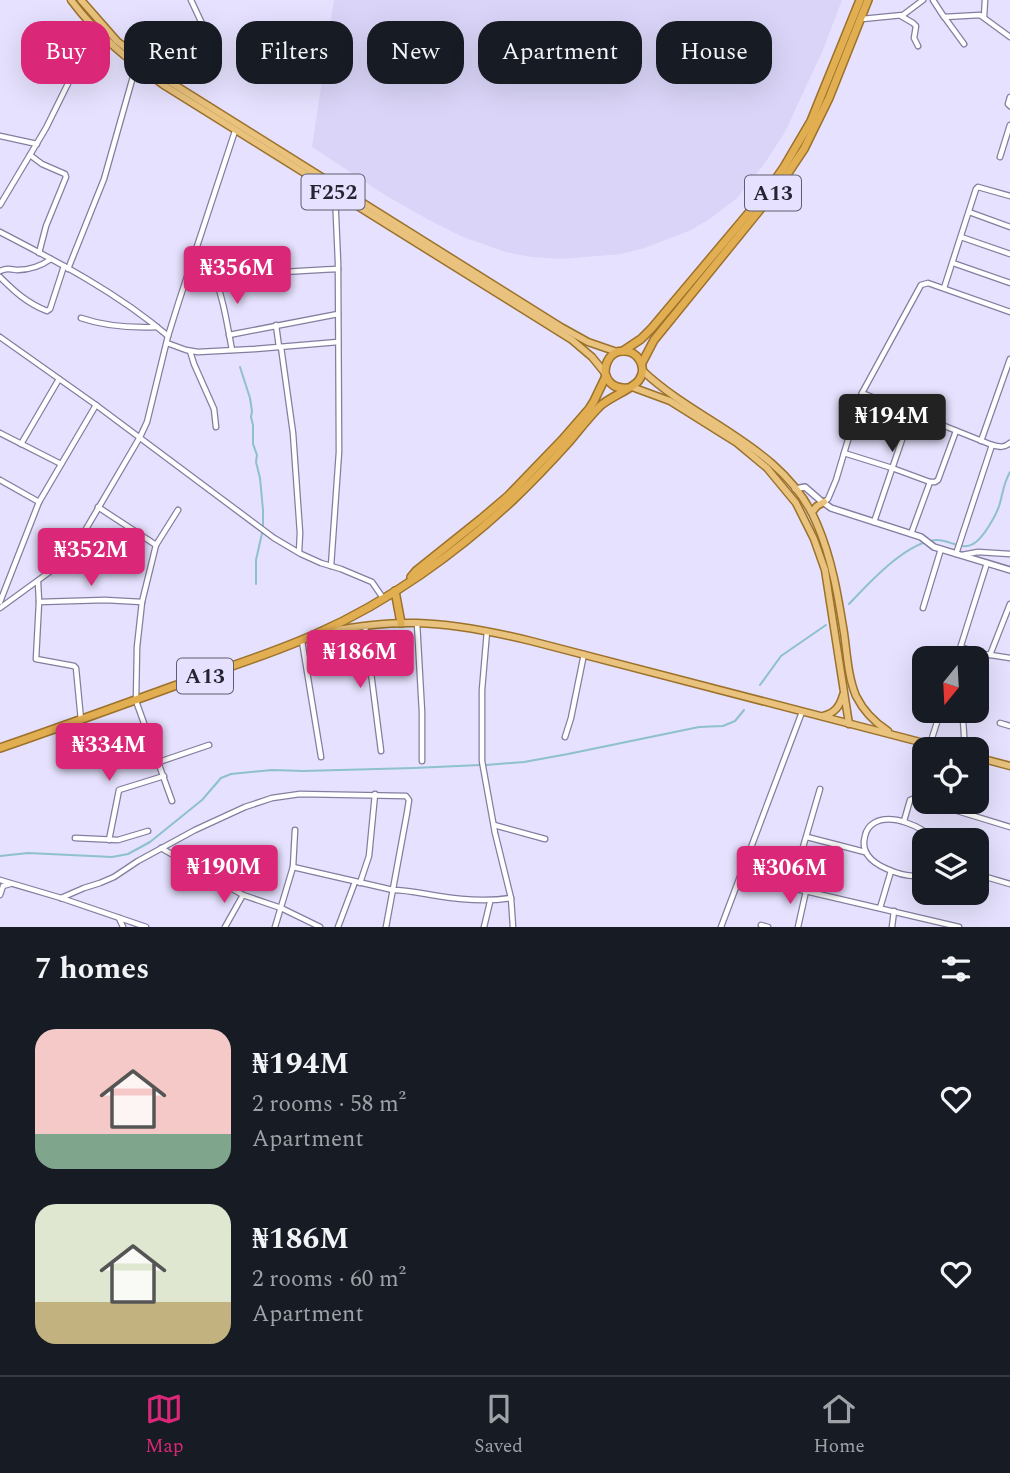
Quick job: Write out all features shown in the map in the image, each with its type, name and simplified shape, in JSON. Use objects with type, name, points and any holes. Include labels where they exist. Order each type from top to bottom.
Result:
[{"type":"highway","name":"A13","points":[[399,588],[481,519],[533,470],[589,409],[605,374],[607,360],[647,334],[768,190],[811,121],[860,0]]},
{"type":"highway","name":"A13","points":[[0,748],[318,633],[383,599],[486,524],[539,475],[601,405],[638,383],[654,340],[780,185],[804,149],[829,98],[868,0]]},
{"type":"highway","points":[[620,351],[635,354],[642,367]]},
{"type":"highway","points":[[605,374],[616,387],[630,388]]},
{"type":"highway","points":[[399,588],[401,623]]},
{"type":"main road","name":"F252","points":[[69,0],[88,21]]},
{"type":"main road","name":"F252","points":[[81,0],[117,41],[167,80],[561,327],[588,342],[620,351]]},
{"type":"main road","name":"F252","points":[[110,43],[124,55]]},
{"type":"main road","name":"F252","points":[[163,84],[572,341],[592,357],[605,374]]},
{"type":"main road","points":[[642,367],[673,396],[759,452],[795,489],[812,512],[831,566],[856,695],[870,718],[896,735]]},
{"type":"main road","points":[[630,388],[670,401],[737,443],[767,468],[796,503],[814,538],[825,570],[849,724]]},
{"type":"main road","points":[[812,512],[824,502]]},
{"type":"main road","points":[[318,633],[365,625],[417,622],[487,631],[912,739]]},
{"type":"main road","points":[[821,717],[833,712],[839,705],[844,686]]},
{"type":"main road","points":[[989,760],[1010,766]]},
{"type":"street","points":[[191,0],[201,21]]},
{"type":"street","points":[[861,19],[900,16],[923,0]]},
{"type":"street","points":[[933,0],[964,44]]},
{"type":"street","points":[[984,17],[985,0]]},
{"type":"street","points":[[944,17],[975,14],[984,17],[1010,37]]},
{"type":"street","points":[[900,16],[916,26],[914,38],[918,46]]},
{"type":"street","points":[[0,204],[37,144],[67,84]]},
{"type":"street","points":[[0,277],[27,302],[47,311],[50,309],[104,179],[131,84]]},
{"type":"street","points":[[1010,97],[1010,106]]},
{"type":"street","points":[[1000,157],[1010,125]]},
{"type":"street","points":[[0,608],[66,560],[140,437],[147,422],[168,336],[190,265],[235,131]]},
{"type":"street","points":[[0,136],[37,144]]},
{"type":"street","points":[[30,155],[66,177],[46,226],[39,253]]},
{"type":"street","points":[[944,288],[978,187],[1010,196]]},
{"type":"street","points":[[331,566],[339,452],[335,193]]},
{"type":"street","points":[[969,212],[1010,227]]},
{"type":"street","points":[[0,232],[111,295],[168,336]]},
{"type":"street","points":[[961,237],[1010,254]]},
{"type":"street","points":[[0,271],[9,268],[31,268],[51,259]]},
{"type":"street","points":[[953,263],[1010,283]]},
{"type":"street","points":[[190,265],[212,270],[260,272],[338,269]]},
{"type":"street","points":[[212,270],[223,301],[232,350]]},
{"type":"street","points":[[824,502],[836,480],[862,393],[921,285],[928,283],[1010,312]]},
{"type":"street","points":[[229,335],[338,314]]},
{"type":"street","points":[[81,318],[95,323],[157,327]]},
{"type":"street","points":[[276,325],[293,433],[299,552]]},
{"type":"street","points":[[0,337],[140,437],[274,538],[299,552],[372,582],[383,599]]},
{"type":"street","points":[[167,343],[190,351],[338,342]]},
{"type":"street","points":[[190,351],[215,409],[216,427]]},
{"type":"street","points":[[981,441],[1010,359]]},
{"type":"street","points":[[21,444],[59,379]]},
{"type":"street","points":[[862,393],[992,445],[1005,447],[1010,443]]},
{"type":"street","points":[[0,602],[39,502],[96,405]]},
{"type":"street","points":[[874,522],[911,413]]},
{"type":"street","points":[[844,453],[935,482],[956,431]]},
{"type":"street","points":[[0,433],[61,464]]},
{"type":"street","points":[[959,550],[992,445]]},
{"type":"street","points":[[0,480],[39,502]]},
{"type":"street","points":[[911,534],[930,482]]},
{"type":"street","points":[[795,489],[806,487],[831,508],[911,534],[926,540],[931,546],[1010,554]]},
{"type":"street","points":[[98,507],[156,545]]},
{"type":"street","points":[[172,801],[136,701],[142,602],[156,545],[178,510]]},
{"type":"street","points":[[923,607],[941,549]]},
{"type":"street","points":[[959,550],[1010,570]]},
{"type":"street","points":[[961,646],[988,563]]},
{"type":"street","points":[[38,582],[36,659],[76,668],[81,720]]},
{"type":"street","points":[[39,602],[142,602]]},
{"type":"street","points":[[1010,604],[990,655],[1010,658]]},
{"type":"street","points":[[417,622],[422,761]]},
{"type":"street","points":[[365,625],[381,751]]},
{"type":"street","points":[[487,631],[482,690],[482,761],[511,898],[513,927]]},
{"type":"street","points":[[302,640],[321,757]]},
{"type":"street","points":[[565,737],[584,654]]},
{"type":"street","points":[[721,927],[802,712]]},
{"type":"street","points":[[1000,723],[1010,726]]},
{"type":"street","points":[[159,762],[209,745]]},
{"type":"street","points":[[109,840],[119,790],[164,776]]},
{"type":"street","points":[[791,888],[820,789]]},
{"type":"street","points":[[61,898],[114,877],[161,848],[245,807],[272,798],[299,794],[406,796],[409,800],[386,927]]},
{"type":"street","points":[[338,927],[369,856],[375,794]]},
{"type":"street","points":[[904,821],[912,799]]},
{"type":"street","points":[[968,814],[1010,827]]},
{"type":"street","points":[[912,876],[891,871],[870,859],[865,852],[864,839],[868,828],[878,821],[904,821],[917,828]]},
{"type":"street","points":[[494,825],[545,839]]},
{"type":"street","points":[[275,927],[293,867],[295,830]]},
{"type":"street","points":[[75,838],[118,840],[148,831]]},
{"type":"street","points":[[807,837],[865,852]]},
{"type":"street","points":[[161,848],[243,895],[281,908],[320,927]]},
{"type":"street","points":[[293,867],[393,890],[490,902],[511,898]]},
{"type":"street","points":[[880,908],[891,871]]},
{"type":"street","points":[[741,876],[959,927]]},
{"type":"street","points":[[989,878],[1010,884]]},
{"type":"street","points":[[0,880],[146,927]]},
{"type":"street","points":[[0,895],[3,886],[14,884]]},
{"type":"street","points":[[798,927],[806,891]]},
{"type":"street","points":[[225,927],[243,895]]},
{"type":"street","points":[[484,927],[490,902]]},
{"type":"street","points":[[892,927],[894,911]]},
{"type":"street","points":[[119,917],[123,927]]},
{"type":"street","points":[[761,925],[768,927]]},
{"type":"shaded area","points":[[334,0],[842,0],[823,50],[785,132],[765,163],[736,199],[691,230],[645,248],[621,254],[562,259],[506,252],[463,237],[385,195],[312,147],[321,84],[353,84],[353,21],[331,21]]},
{"type":"waterway","points":[[240,367],[250,398],[253,444],[257,455],[263,510],[263,529],[256,560],[256,584]]},
{"type":"waterway","points":[[849,604],[889,565],[924,542],[936,540],[969,546],[977,541],[996,513],[1010,472]]},
{"type":"waterway","points":[[760,685],[781,656],[826,625]]},
{"type":"waterway","points":[[486,765],[524,762],[699,727],[723,726],[735,721],[744,710]]},
{"type":"waterway","points":[[0,856],[28,853],[112,857],[128,854],[150,842],[202,800],[221,778],[231,774],[272,770],[480,765]]}]
